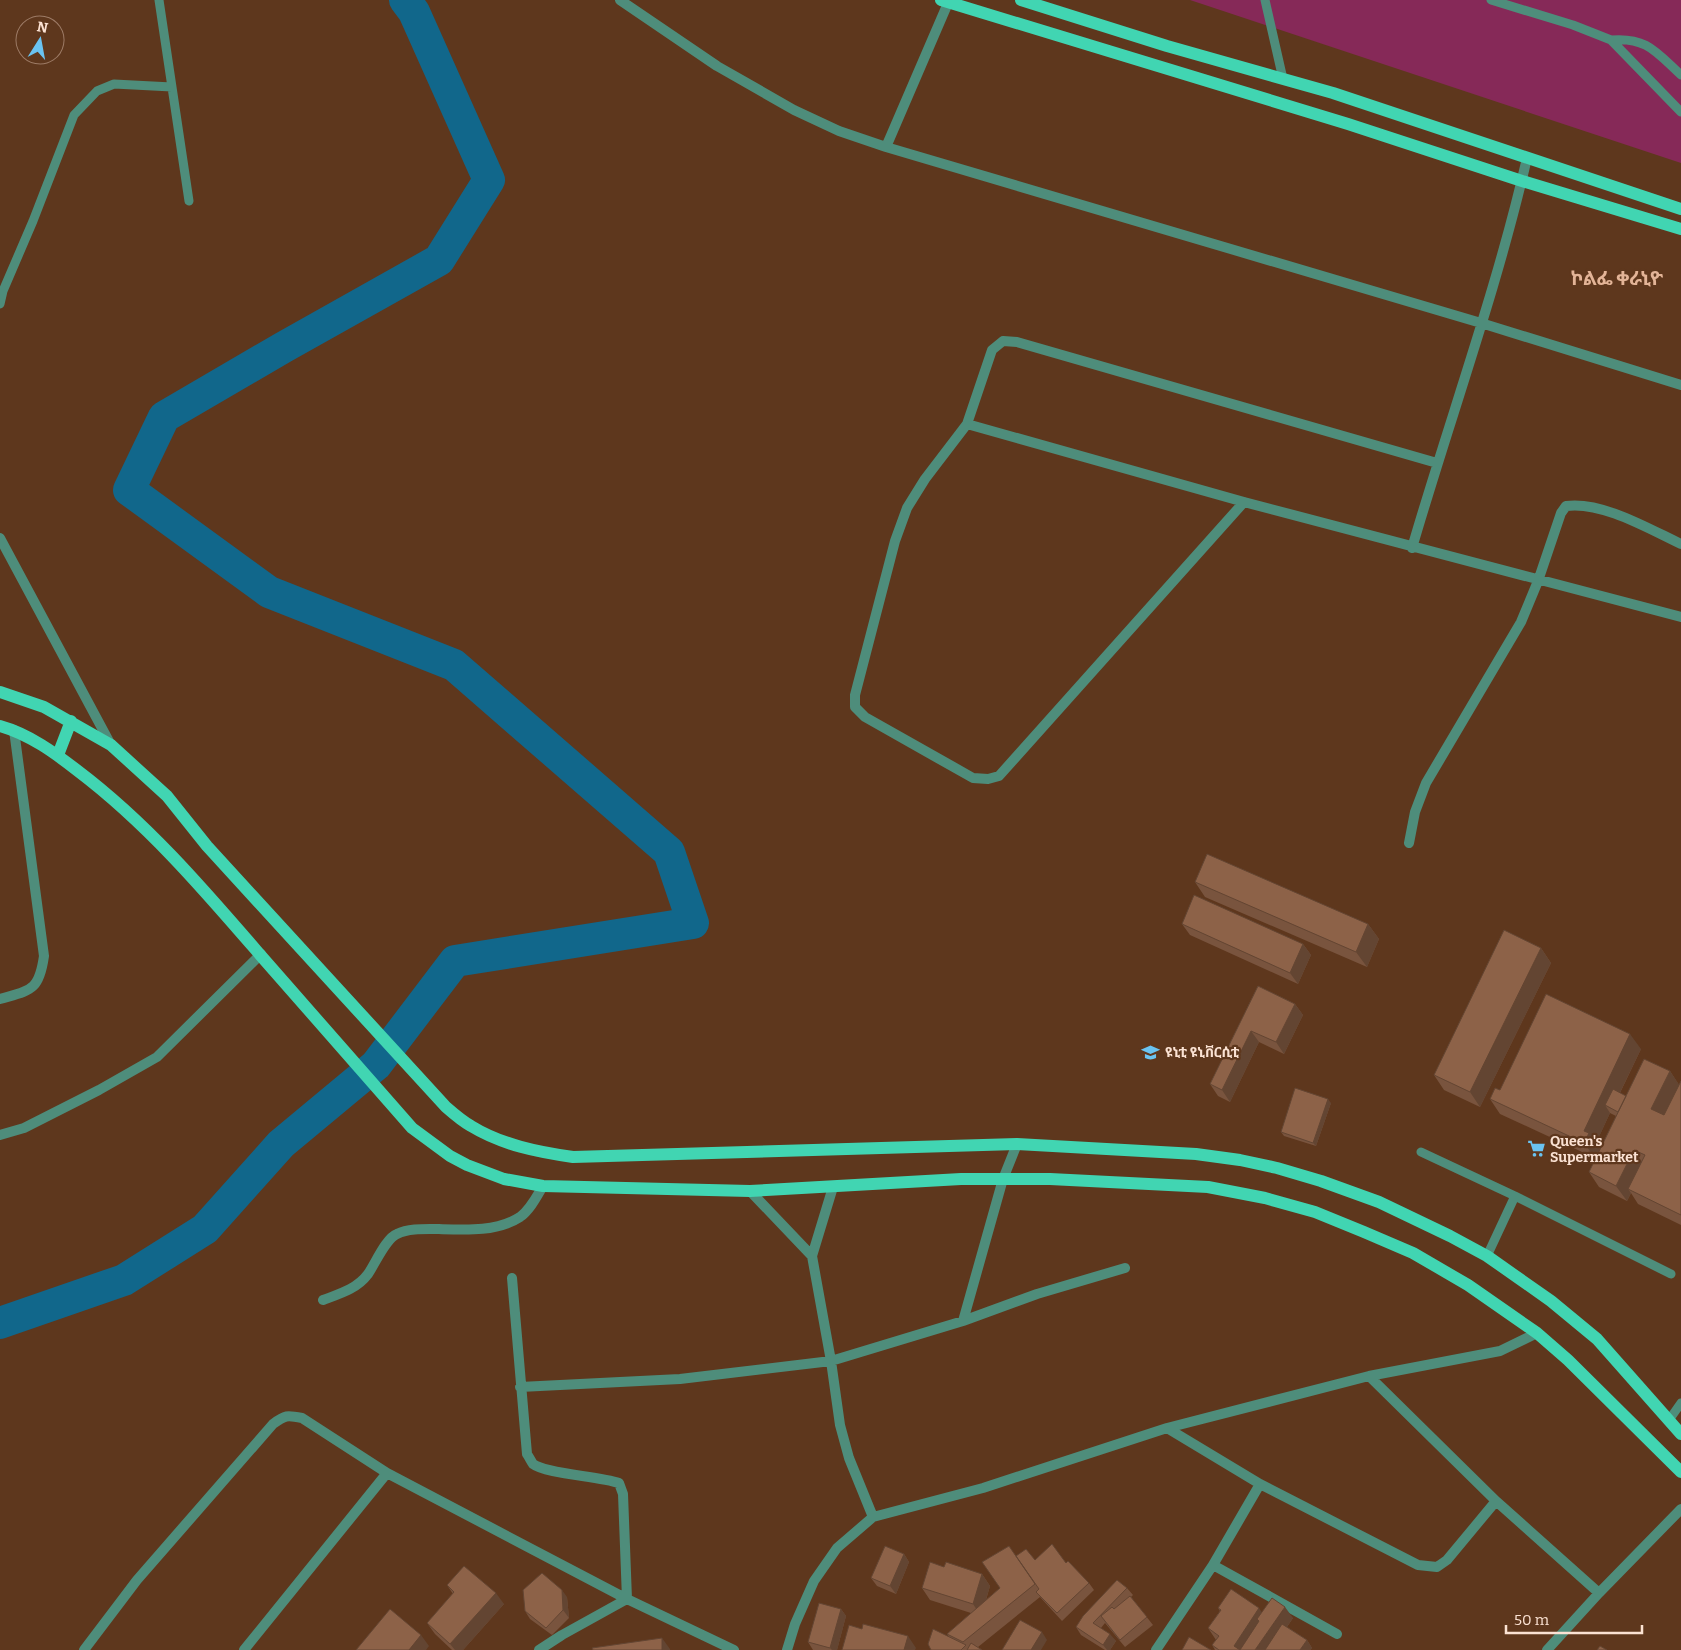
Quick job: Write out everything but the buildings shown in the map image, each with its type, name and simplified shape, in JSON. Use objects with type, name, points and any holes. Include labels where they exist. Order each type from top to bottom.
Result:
[{"type":"main road","points":[[1021,0],[1167,46],[1333,93],[1681,209]]},
{"type":"main road","points":[[944,2],[1348,124],[1522,181],[1681,229]]},
{"type":"main road","points":[[0,692],[44,707],[111,745],[166,796],[324,976],[446,1107],[470,1126],[512,1145],[574,1157],[1017,1144],[1196,1154],[1240,1160],[1277,1168],[1321,1181],[1379,1202],[1487,1256],[1551,1301],[1597,1339],[1681,1434]]},
{"type":"main road","points":[[58,755],[71,721]]},
{"type":"main road","points":[[0,726],[14,730],[58,755],[101,788],[161,844],[216,902],[412,1128],[467,1166],[504,1179],[543,1186],[750,1191],[961,1179],[1003,1179],[1130,1182],[1208,1187],[1264,1198],[1315,1212],[1413,1253],[1468,1285],[1537,1333],[1582,1373],[1681,1472]]},
{"type":"street","points":[[620,0],[717,66],[794,110],[839,131],[1481,323],[1681,385]]},
{"type":"street","points":[[886,146],[944,2]]},
{"type":"street","points":[[1412,548],[1481,323],[1527,158]]},
{"type":"street","points":[[1244,502],[999,776],[988,779],[973,778],[865,717],[855,707],[854,695],[895,541],[907,508],[925,479],[967,424],[992,350],[1003,341],[1017,342],[1437,463]]},
{"type":"street","points":[[967,424],[1412,548],[1681,617]]},
{"type":"street","points":[[1409,843],[1415,812],[1426,784],[1521,622],[1538,581],[1561,513],[1566,506],[1574,505],[1610,512],[1681,544]]},
{"type":"street","points":[[0,538],[111,745]]},
{"type":"street","points":[[0,999],[28,991],[36,984],[42,974],[44,956],[14,730]]},
{"type":"street","points":[[0,1134],[24,1128],[100,1090],[157,1057],[260,954]]},
{"type":"street","points":[[963,1321],[1003,1179],[1017,1144]]},
{"type":"street","points":[[322,1300],[344,1293],[356,1286],[368,1275],[380,1253],[395,1234],[411,1230],[469,1230],[504,1225],[522,1216],[543,1186]]},
{"type":"street","points":[[833,1187],[812,1256],[831,1361],[840,1425],[847,1450],[873,1518]]},
{"type":"street","points":[[750,1191],[812,1256]]},
{"type":"street","points":[[520,1387],[680,1380],[831,1361],[963,1321],[1036,1294],[1125,1268]]},
{"type":"street","points":[[512,1278],[527,1454],[533,1463],[545,1469],[607,1478],[619,1483],[623,1494],[627,1599]]},
{"type":"street","points":[[787,1650],[795,1624],[814,1581],[837,1548],[873,1518],[983,1488],[1167,1428],[1369,1376],[1500,1351],[1537,1333]]},
{"type":"street","points":[[1369,1376],[1496,1501],[1599,1593]]},
{"type":"street","points":[[84,1650],[137,1580],[273,1424],[282,1417],[289,1415],[302,1418],[387,1473],[627,1599],[734,1650]]},
{"type":"street","points":[[1167,1428],[1260,1484],[1418,1565],[1437,1567],[1447,1560],[1496,1501]]},
{"type":"street","points":[[244,1650],[387,1473]]},
{"type":"street","points":[[1156,1650],[1213,1565],[1260,1484]]},
{"type":"street","points":[[1547,1650],[1599,1593],[1681,1509]]},
{"type":"street","points":[[1213,1565],[1337,1634]]},
{"type":"street","points":[[539,1650],[627,1599]]},
{"type":"lane","points":[[160,0],[189,201]]},
{"type":"lane","points":[[1265,0],[1283,79]]},
{"type":"lane","points":[[1492,0],[1573,25],[1611,40],[1681,112]]},
{"type":"lane","points":[[1611,40],[1626,39],[1643,43],[1681,75]]},
{"type":"lane","points":[[0,304],[3,291],[33,222],[74,115],[97,91],[114,84],[172,87]]},
{"type":"lane","points":[[1421,1152],[1515,1196],[1671,1274]]},
{"type":"lane","points":[[1487,1256],[1515,1196]]},
{"type":"lane","points":[[1669,1420],[1681,1403]]},
{"type":"shaded area","points":[[1190,0],[1681,0],[1681,163]]},
{"type":"waterway","points":[[0,1323],[124,1280],[205,1229],[281,1144],[376,1065],[455,961],[693,923],[669,852],[454,665],[269,592],[129,490],[164,417],[439,260],[489,180],[414,12],[405,0]]},
{"type":"place","name":"ዩኒቲ ዩኒቨርሲቲ","points":[[1151,1052]]},
{"type":"place","name":"Queen's Supermarket","points":[[1536,1149]]},
{"type":"district","name":"ኮልፌ ቀራኒዮ","points":[[1617,278]]}]
